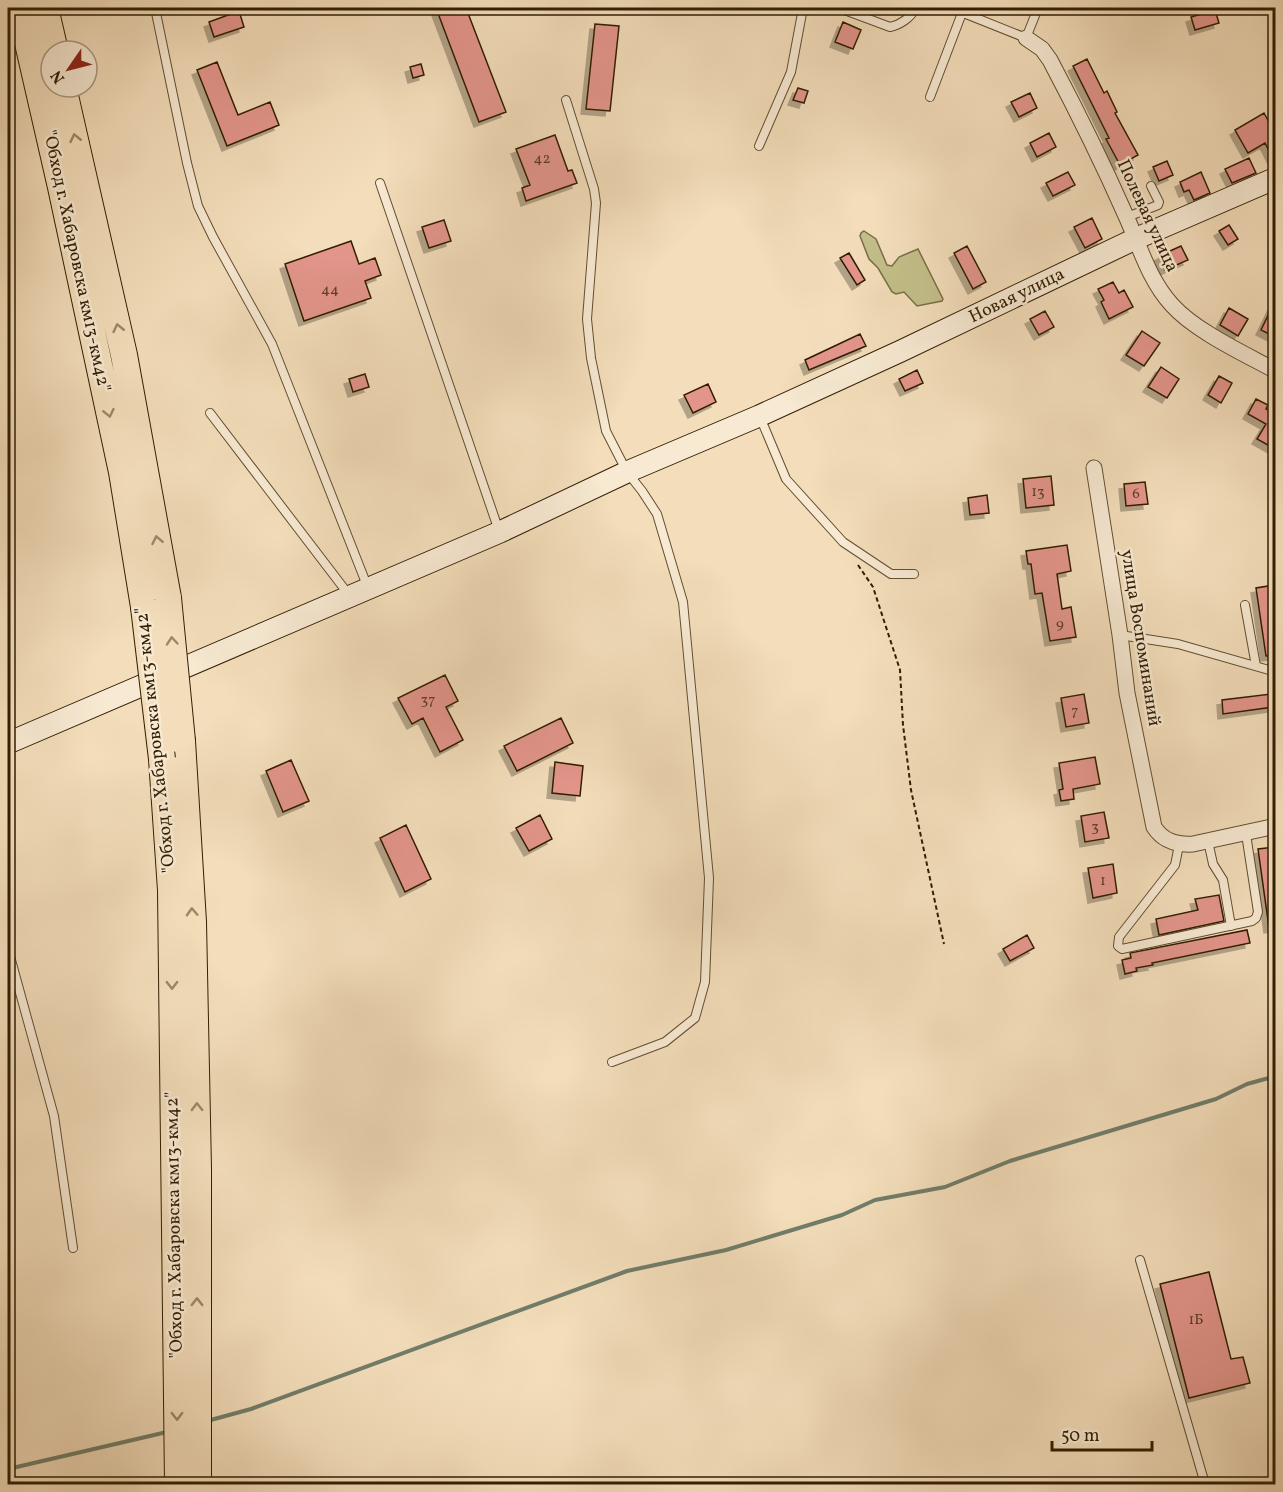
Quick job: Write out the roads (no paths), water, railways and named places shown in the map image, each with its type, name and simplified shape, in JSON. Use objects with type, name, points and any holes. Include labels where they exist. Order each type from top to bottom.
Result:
[{"type":"highway","name":"\"Обход г. Хабаровска км13-км42\"","points":[[20,8],[122,472],[144,607],[162,759],[171,890],[187,1362],[188,1476]]},
{"type":"highway","points":[[45,8],[52,39]]},
{"type":"highway","name":"\"Обход г. Хабаровска км13-км42\"","points":[[66,99],[124,355],[168,598],[182,741],[193,934],[198,1169],[187,1362]]},
{"type":"main road","name":"Новая улица","points":[[8,743],[500,532],[627,472],[759,416],[901,351],[1135,239],[1275,178]]},
{"type":"street","name":"Полевая улица","points":[[1026,38],[1042,49],[1050,60],[1127,218],[1158,288],[1185,318],[1275,371]]},
{"type":"street","name":"улица Воспоминаний","points":[[1094,468],[1127,693],[1150,814],[1158,834],[1179,845]]},
{"type":"street","points":[[1179,845],[1246,834],[1275,826]]},
{"type":"lane","points":[[155,8],[198,206],[272,344],[359,593]]},
{"type":"lane","points":[[759,146],[791,72],[803,8]]},
{"type":"lane","points":[[839,8],[890,27],[905,20],[915,8]]},
{"type":"lane","points":[[951,8],[1026,38],[1038,8]]},
{"type":"lane","points":[[930,97],[962,13]]},
{"type":"lane","points":[[566,100],[596,202],[587,319],[591,358],[606,431],[627,472],[657,514],[683,602],[709,878],[705,982],[694,1018],[665,1042],[612,1062]]},
{"type":"lane","points":[[380,183],[500,532]]},
{"type":"lane","points":[[1127,218],[1158,205],[1159,202],[1151,186]]},
{"type":"lane","points":[[210,413],[359,593]]},
{"type":"lane","points":[[759,416],[786,479],[843,542],[891,574],[914,574]]},
{"type":"lane","points":[[1245,605],[1256,666]]},
{"type":"lane","points":[[1120,635],[1178,644],[1275,672]]},
{"type":"lane","points":[[1179,845],[1175,865],[1119,938],[1118,946],[1122,949],[1231,926],[1256,918],[1258,912],[1246,834]]},
{"type":"lane","points":[[1208,841],[1213,864],[1223,880],[1231,926]]},
{"type":"lane","points":[[8,949],[54,1116],[73,1248]]},
{"type":"lane","points":[[1140,1260],[1204,1485]]},
{"type":"waterway","points":[[207,1421],[251,1409],[627,1271],[726,1250],[842,1215],[875,1200],[945,1187],[1010,1161],[1216,1099],[1247,1084],[1276,1076]]},
{"type":"waterway","points":[[8,1469],[167,1432]]}]
